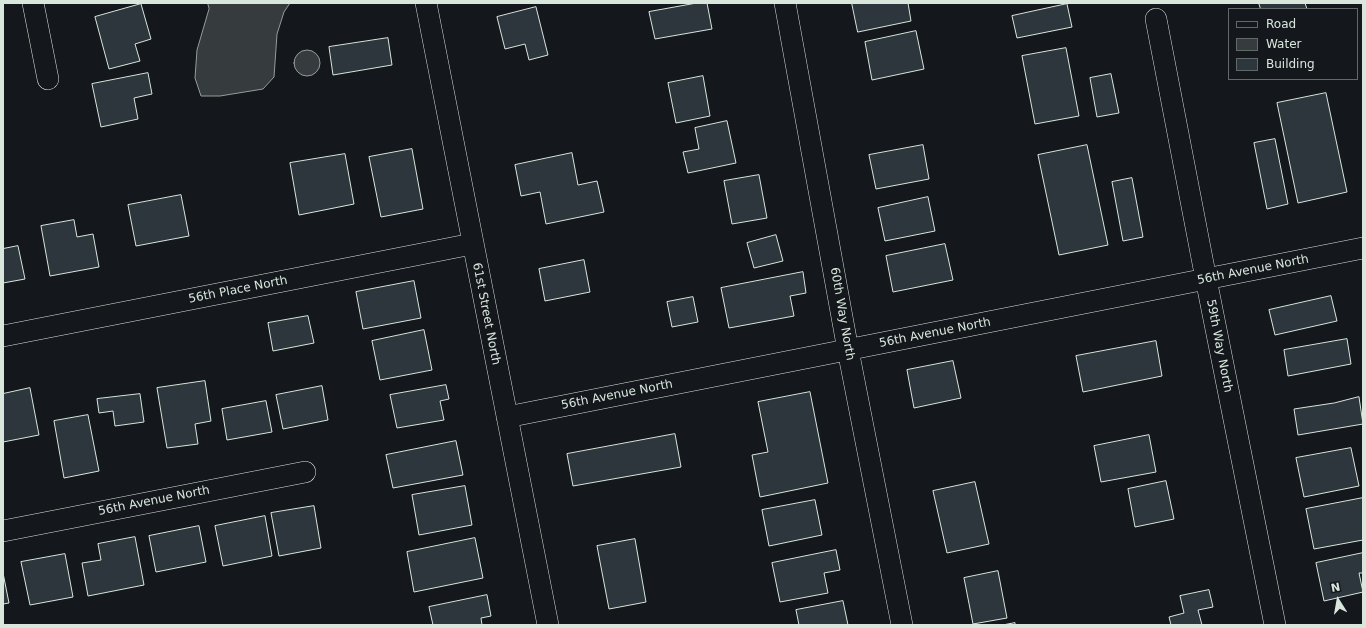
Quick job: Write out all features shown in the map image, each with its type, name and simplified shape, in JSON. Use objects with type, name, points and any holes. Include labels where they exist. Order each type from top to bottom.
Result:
[{"type":"street","points":[[33,3],[48,79]]},
{"type":"street","name":"61st Street North","points":[[426,3],[472,244],[548,625]]},
{"type":"street","name":"60th Way North","points":[[785,3],[848,350],[902,625]]},
{"type":"street","name":"59th Way North","points":[[1156,19],[1275,625]]},
{"type":"street","name":"56th Place North","points":[[3,336],[472,244]]},
{"type":"street","name":"56th Avenue North","points":[[507,417],[1363,248]]},
{"type":"street","name":"56th Avenue North","points":[[3,531],[305,472]]},
{"type":"water","points":[[208,3],[290,3],[284,12],[277,34],[274,77],[263,89],[220,96],[201,96],[195,78],[197,50],[209,9]]},
{"type":"water","points":[[307,50],[316,54],[320,63],[316,72],[307,76],[298,72],[294,63],[298,54]]},
{"type":"building","points":[[697,3],[707,3],[712,29],[655,39],[649,12]]},
{"type":"building","points":[[852,3],[908,3],[911,21],[858,32]]},
{"type":"building","points":[[1259,3],[1305,3],[1307,8],[1261,8]]},
{"type":"building","points":[[141,4],[151,39],[135,44],[140,61],[109,69],[95,17]]},
{"type":"building","points":[[1067,4],[1072,27],[1017,38],[1012,16]]},
{"type":"building","points":[[536,7],[548,55],[529,60],[525,44],[505,49],[497,17]]},
{"type":"building","points":[[916,31],[924,69],[872,80],[865,42]]},
{"type":"building","points":[[388,38],[392,65],[333,75],[329,47]]},
{"type":"building","points":[[1066,48],[1079,116],[1035,124],[1022,56]]},
{"type":"building","points":[[148,73],[152,94],[134,98],[138,119],[101,127],[92,84]]},
{"type":"building","points":[[1111,74],[1119,113],[1097,117],[1090,78]]},
{"type":"building","points":[[703,76],[710,116],[676,123],[668,83]]},
{"type":"building","points":[[1326,93],[1347,192],[1298,203],[1277,103]]},
{"type":"building","points":[[727,121],[736,163],[688,173],[683,152],[699,149],[695,128]]},
{"type":"building","points":[[1275,139],[1288,204],[1267,209],[1254,143]]},
{"type":"building","points":[[923,145],[929,179],[876,189],[869,155]]},
{"type":"building","points":[[1087,145],[1108,245],[1059,255],[1038,155]]},
{"type":"building","points":[[412,149],[423,209],[381,217],[369,157]]},
{"type":"building","points":[[572,153],[578,185],[597,181],[604,212],[546,224],[540,192],[521,196],[515,165]]},
{"type":"building","points":[[345,154],[354,204],[299,215],[290,163]]},
{"type":"building","points":[[759,175],[767,218],[732,224],[724,181]]},
{"type":"building","points":[[1132,178],[1143,237],[1123,241],[1112,182]]},
{"type":"building","points":[[181,195],[189,236],[136,246],[128,205]]},
{"type":"building","points":[[928,197],[935,231],[885,241],[878,208]]},
{"type":"building","points":[[74,220],[77,237],[93,234],[99,267],[50,276],[41,226]]},
{"type":"building","points":[[776,235],[783,261],[754,268],[747,243]]},
{"type":"building","points":[[945,244],[953,280],[893,292],[886,256]]},
{"type":"building","points":[[18,246],[25,279],[3,283],[3,249]]},
{"type":"building","points":[[584,260],[590,292],[545,301],[539,269]]},
{"type":"building","points":[[803,272],[806,293],[790,296],[794,316],[729,328],[721,288]]},
{"type":"building","points":[[414,281],[421,318],[363,329],[356,292]]},
{"type":"building","points":[[1331,296],[1337,321],[1275,335],[1269,310]]},
{"type":"building","points":[[693,297],[698,322],[672,327],[667,302]]},
{"type":"building","points":[[308,316],[314,343],[273,351],[268,323]]},
{"type":"building","points":[[424,330],[432,370],[380,380],[372,341]]},
{"type":"building","points":[[1347,339],[1351,364],[1288,376],[1284,350]]},
{"type":"building","points":[[1156,341],[1162,376],[1083,392],[1076,356]]},
{"type":"building","points":[[953,361],[961,398],[914,408],[907,370]]},
{"type":"building","points":[[205,381],[211,421],[195,424],[198,444],[167,448],[157,388]]},
{"type":"building","points":[[446,385],[449,399],[440,401],[444,420],[397,428],[390,395]]},
{"type":"building","points":[[322,386],[328,420],[283,429],[276,395]]},
{"type":"building","points":[[30,388],[39,435],[3,442],[3,394]]},
{"type":"building","points":[[810,392],[828,483],[760,497],[752,455],[768,452],[758,402]]},
{"type":"building","points":[[140,394],[144,422],[115,426],[113,411],[99,413],[97,399]]},
{"type":"building","points":[[1359,397],[1363,424],[1298,435],[1294,409],[1334,403]]},
{"type":"building","points":[[266,401],[272,432],[227,440],[222,409]]},
{"type":"building","points":[[88,415],[99,471],[64,478],[54,421]]},
{"type":"building","points":[[675,434],[681,467],[573,486],[567,454]]},
{"type":"building","points":[[1149,435],[1156,472],[1101,482],[1094,446]]},
{"type":"building","points":[[456,441],[463,475],[393,488],[386,455]]},
{"type":"building","points":[[1351,448],[1359,486],[1304,497],[1296,458]]},
{"type":"building","points":[[1166,481],[1174,519],[1135,527],[1128,489]]},
{"type":"building","points":[[975,482],[989,544],[947,553],[933,491]]},
{"type":"building","points":[[465,486],[472,525],[419,535],[412,495]]},
{"type":"building","points":[[1363,498],[1363,540],[1314,549],[1306,509]]},
{"type":"building","points":[[815,500],[822,535],[769,546],[762,510]]},
{"type":"building","points":[[314,506],[321,548],[279,556],[271,513]]},
{"type":"building","points":[[265,516],[272,556],[223,566],[215,526]]},
{"type":"building","points":[[199,526],[206,562],[156,572],[149,536]]},
{"type":"building","points":[[135,537],[144,585],[88,596],[82,563],[101,560],[98,544]]},
{"type":"building","points":[[475,538],[483,578],[414,592],[407,552]]},
{"type":"building","points":[[635,539],[646,602],[609,609],[597,546]]},
{"type":"building","points":[[836,550],[840,570],[824,573],[828,593],[780,602],[772,563]]},
{"type":"building","points":[[1363,553],[1363,573],[1359,573],[1363,592],[1324,601],[1316,563]]},
{"type":"building","points":[[65,554],[73,597],[30,605],[21,562]]},
{"type":"building","points":[[998,571],[1007,618],[973,624],[964,578]]},
{"type":"building","points":[[3,573],[9,603],[3,604]]},
{"type":"building","points":[[1209,590],[1213,607],[1198,610],[1202,625],[1171,625],[1169,617],[1184,613],[1180,596]]},
{"type":"building","points":[[487,595],[491,616],[481,618],[482,625],[433,625],[429,607]]},
{"type":"building","points":[[843,601],[848,625],[799,625],[796,610]]},
{"type":"building","points":[[1015,623],[1015,625],[1003,625]]}]
